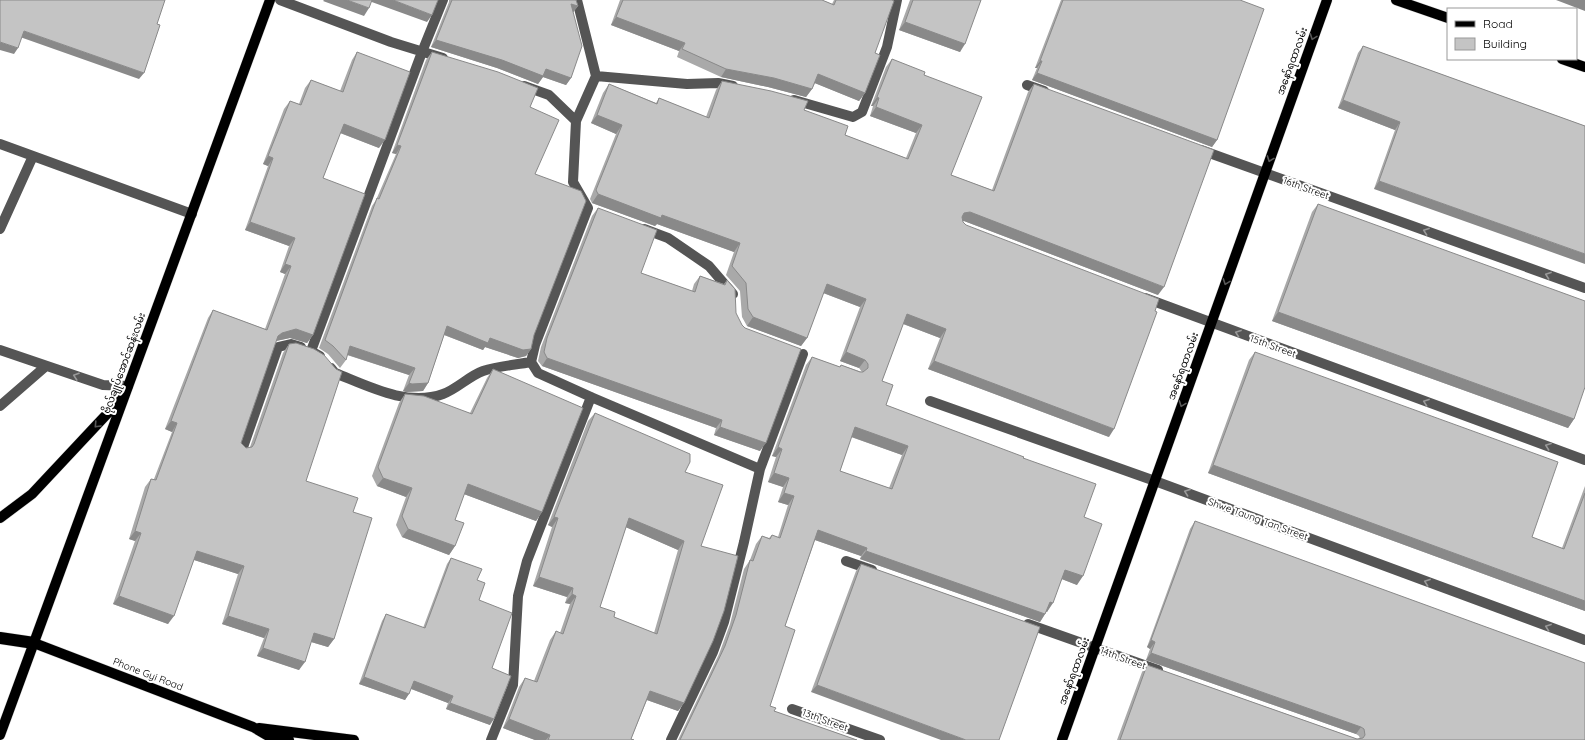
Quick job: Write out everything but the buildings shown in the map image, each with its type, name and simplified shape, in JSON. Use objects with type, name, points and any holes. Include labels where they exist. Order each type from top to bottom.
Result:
[{"type":"highway","points":[[0,638],[34,643]]},
{"type":"main road","name":"ဗိုလ်ချုပ်အောင်ဆန်းလမ်း","points":[[0,734],[270,0]]},
{"type":"main road","name":"အနော်ရထာလမ်း","points":[[1062,740],[1326,0]]},
{"type":"main road","points":[[1396,0],[1447,18]]},
{"type":"main road","points":[[1565,60],[1585,67]]},
{"type":"main road","points":[[0,518],[32,494],[124,397]]},
{"type":"main road","name":"Phone Gyi Road","points":[[34,643],[253,727],[275,740]]},
{"type":"main road","points":[[253,727],[288,740]]},
{"type":"main road","name":"Phone Gyi Road","points":[[253,727],[354,740]]},
{"type":"street","points":[[280,0],[391,42],[451,61]]},
{"type":"street","points":[[311,351],[422,52],[444,0]]},
{"type":"street","points":[[577,0],[596,76],[576,121],[573,182],[592,210],[535,345],[531,362],[538,373],[760,469]]},
{"type":"street","points":[[781,97],[853,117],[862,112],[887,47],[897,0]]},
{"type":"street","points":[[596,76],[687,84],[718,83],[746,88]]},
{"type":"street","points":[[515,82],[549,96],[576,121]]},
{"type":"street","points":[[1027,85],[1057,96]]},
{"type":"street","points":[[0,144],[192,214]]},
{"type":"street","name":"16th Street","points":[[1190,146],[1264,174],[1585,288]]},
{"type":"street","points":[[0,229],[33,156]]},
{"type":"street","points":[[632,224],[668,238],[709,266],[735,296],[735,302]]},
{"type":"street","name":"15th Street","points":[[1138,295],[1585,460]]},
{"type":"street","points":[[242,450],[278,347],[291,344],[311,351],[323,358],[335,373],[376,389],[405,398],[421,398],[444,394],[482,372],[531,362]]},
{"type":"street","points":[[0,350],[104,385],[128,386]]},
{"type":"street","points":[[671,740],[713,652],[724,622],[760,469],[803,354]]},
{"type":"street","points":[[0,406],[46,366]]},
{"type":"street","points":[[491,740],[513,685],[518,596],[527,561],[591,397]]},
{"type":"street","name":"Shwe Taung Tan Street","points":[[930,401],[1155,481],[1585,640]]},
{"type":"street","points":[[846,561],[882,573]]},
{"type":"street","name":"14th Street","points":[[1022,622],[1169,674]]},
{"type":"street","name":"13th Street","points":[[792,709],[880,740]]}]
